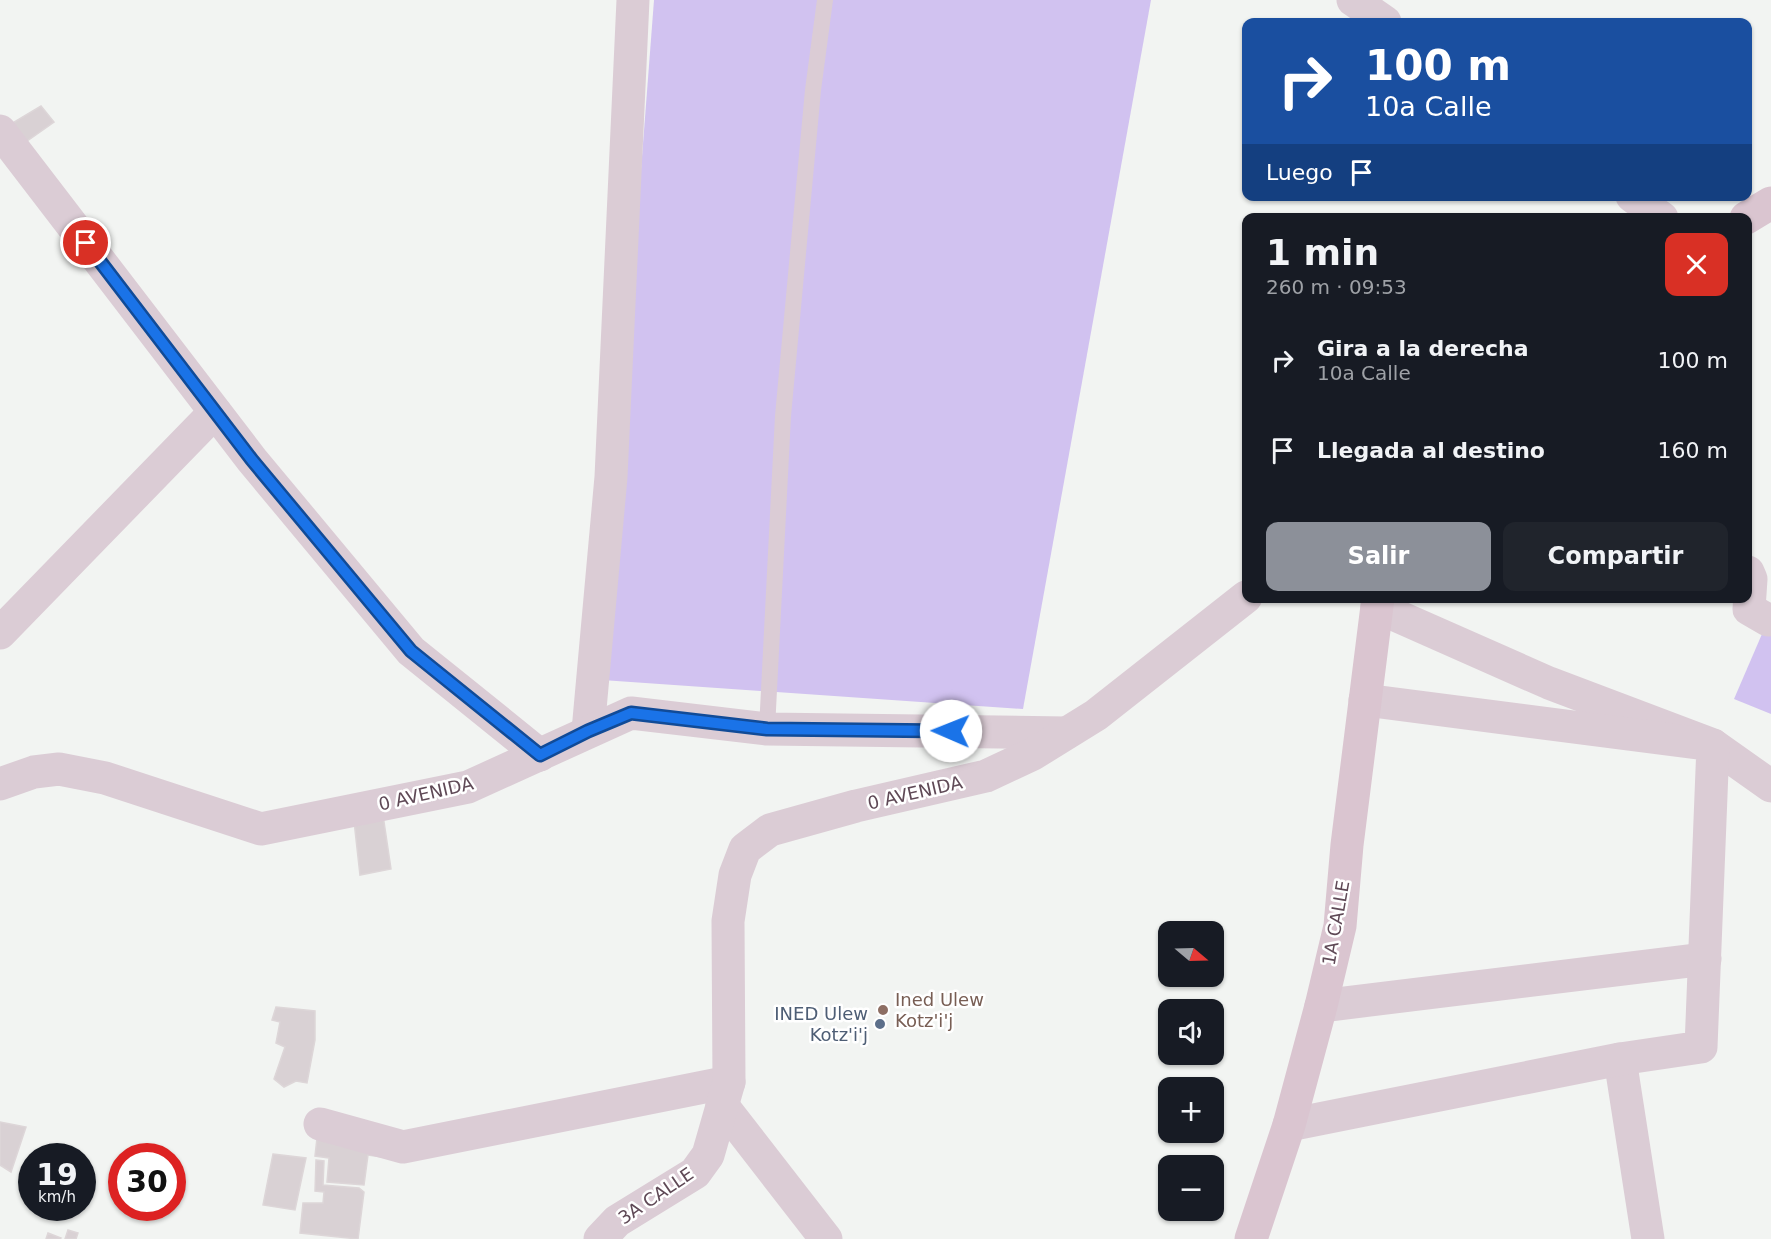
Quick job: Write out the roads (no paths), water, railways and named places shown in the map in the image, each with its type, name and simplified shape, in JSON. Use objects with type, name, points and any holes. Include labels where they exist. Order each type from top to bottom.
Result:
[{"type":"street","points":[[588,731],[611,477],[633,0]]},
{"type":"street","points":[[1353,0],[1379,18]]},
{"type":"street","points":[[0,131],[252,460],[411,651],[540,755]]},
{"type":"street","points":[[1639,201],[1655,213]]},
{"type":"street","points":[[1752,214],[1771,203]]},
{"type":"street","points":[[0,633],[215,412]]},
{"type":"street","name":"0 AVENIDA","points":[[745,849],[770,830],[856,806],[986,776],[1034,754],[1096,715],[1242,600]]},
{"type":"street","points":[[1378,603],[1549,683],[1713,745],[1771,786]]},
{"type":"street","name":"1A CALLE","points":[[1251,1239],[1289,1125],[1340,926],[1378,603]]},
{"type":"street","points":[[1749,603],[1749,609],[1768,620]]},
{"type":"street","points":[[1365,700],[1713,745]]},
{"type":"street","name":"0 AVENIDA","points":[[0,784],[34,772],[59,769],[105,778],[261,829],[468,787],[631,713],[767,729],[1066,733]]},
{"type":"street","points":[[1289,1125],[1620,1059],[1701,1047],[1713,745]]},
{"type":"street","name":"3A CALLE","points":[[600,1239],[617,1221],[695,1173],[708,1155],[726,1093],[728,921],[735,874],[745,849]]},
{"type":"street","points":[[1321,1006],[1705,959]]},
{"type":"street","points":[[1620,1059],[1648,1239]]},
{"type":"street","points":[[320,1124],[403,1147],[726,1093],[826,1239]]},
{"type":"lane","points":[[767,729],[783,416],[813,90],[825,0]]},
{"type":"place","name":"Ined Ulew Kotz'i'j","points":[[883,1010]]},
{"type":"place","name":"INED Ulew Kotz'i'j","points":[[880,1024]]}]
